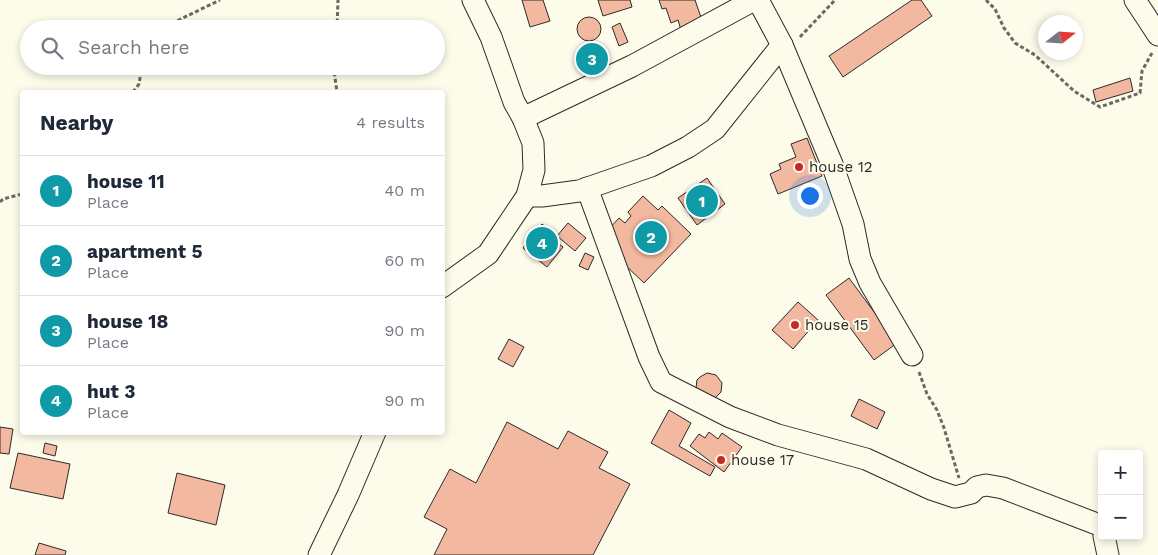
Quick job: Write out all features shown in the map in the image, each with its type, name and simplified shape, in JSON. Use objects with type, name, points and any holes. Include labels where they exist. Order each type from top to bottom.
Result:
[{"type":"street","points":[[445,285],[488,254],[527,196],[534,170],[533,143],[514,102],[491,37],[473,0]]},
{"type":"street","points":[[523,118],[632,66],[756,0],[783,49],[832,164],[853,224],[860,259],[870,283],[912,355]]},
{"type":"street","points":[[1135,0],[1156,42]]},
{"type":"street","points":[[527,196],[579,191],[651,166],[688,147],[715,129],[783,49]]},
{"type":"street","points":[[587,188],[649,357],[661,382],[730,417],[778,435],[866,459],[955,497],[970,493],[977,487],[986,485],[1003,488],[1098,524]]},
{"type":"street","points":[[319,555],[374,435]]},
{"type":"street","points":[[1105,540],[1108,555]]},
{"type":"path","points":[[177,20],[220,0]]},
{"type":"path","points":[[337,20],[338,0]]},
{"type":"path","points":[[783,49],[835,0]]},
{"type":"path","points":[[986,0],[995,9],[1004,28],[1015,44],[1035,55],[1074,91],[1100,107],[1140,93],[1142,71],[1156,42]]},
{"type":"path","points":[[134,90],[139,84],[140,75]]},
{"type":"path","points":[[335,75],[337,90]]},
{"type":"path","points":[[0,202],[3,199],[20,195]]},
{"type":"path","points":[[912,355],[927,394],[937,410],[944,428],[964,495]]},
{"type":"building","points":[[522,0],[543,0],[550,21],[530,27]]},
{"type":"building","points":[[598,0],[630,0],[632,7],[603,16]]},
{"type":"building","points":[[659,0],[695,0],[703,23],[681,30],[678,20],[671,23],[666,8],[662,9]]},
{"type":"building","points":[[912,0],[921,0],[932,16],[843,77],[829,56]]},
{"type":"building","points":[[589,17],[594,18],[600,24],[600,34],[594,40],[589,41],[584,40],[578,34],[577,29],[578,24],[584,18]]},
{"type":"building","points":[[620,23],[628,42],[619,46],[612,27]]},
{"type":"building","points":[[597,46],[604,67],[588,73],[580,51]]},
{"type":"building","points":[[1130,78],[1133,91],[1096,102],[1093,90]]},
{"type":"building","name":"house 12","points":[[807,138],[822,176],[778,194],[770,174],[781,169],[779,164],[796,157],[791,144]]},
{"type":"building","points":[[707,178],[725,204],[697,225],[678,198]]},
{"type":"building","points":[[643,196],[658,210],[662,206],[691,234],[644,283],[622,262],[625,258],[612,246],[607,231],[619,218],[625,223],[631,216],[628,212]]},
{"type":"building","points":[[568,223],[586,238],[575,251],[557,236]]},
{"type":"building","points":[[542,224],[554,234],[551,238],[563,247],[547,267],[523,248]]},
{"type":"building","points":[[585,253],[594,257],[588,270],[579,266]]},
{"type":"building","points":[[849,278],[897,343],[874,360],[826,295]]},
{"type":"building","name":"house 15","points":[[798,302],[818,320],[793,349],[772,330]]},
{"type":"building","points":[[509,339],[524,347],[513,367],[498,359]]},
{"type":"building","points":[[707,373],[716,375],[722,383],[721,392],[715,398],[696,388],[697,380]]},
{"type":"building","points":[[859,399],[885,412],[877,429],[851,416]]},
{"type":"building","points":[[669,410],[691,423],[679,446],[715,467],[710,476],[651,443]]},
{"type":"building","points":[[507,422],[558,449],[568,431],[608,452],[599,468],[630,484],[593,555],[434,555],[447,529],[424,517],[450,469],[476,483]]},
{"type":"building","points":[[0,427],[13,429],[9,454],[0,453]]},
{"type":"building","name":"house 17","points":[[709,432],[718,439],[722,433],[742,447],[724,472],[690,446],[699,434],[705,438]]},
{"type":"building","points":[[45,443],[57,446],[55,456],[43,453]]},
{"type":"building","points":[[18,453],[70,464],[63,499],[10,488]]},
{"type":"building","points":[[177,473],[225,485],[216,525],[168,513]]},
{"type":"building","points":[[39,543],[66,551],[65,555],[35,555]]},
{"type":"place","name":"house 18","points":[[592,59]]},
{"type":"place","name":"house 12","points":[[799,167]]},
{"type":"place","name":"house 11","points":[[702,201]]},
{"type":"place","name":"apartment 5","points":[[651,237]]},
{"type":"place","name":"hut 3","points":[[542,243]]},
{"type":"place","name":"house 15","points":[[795,325]]},
{"type":"place","name":"house 17","points":[[721,460]]}]
